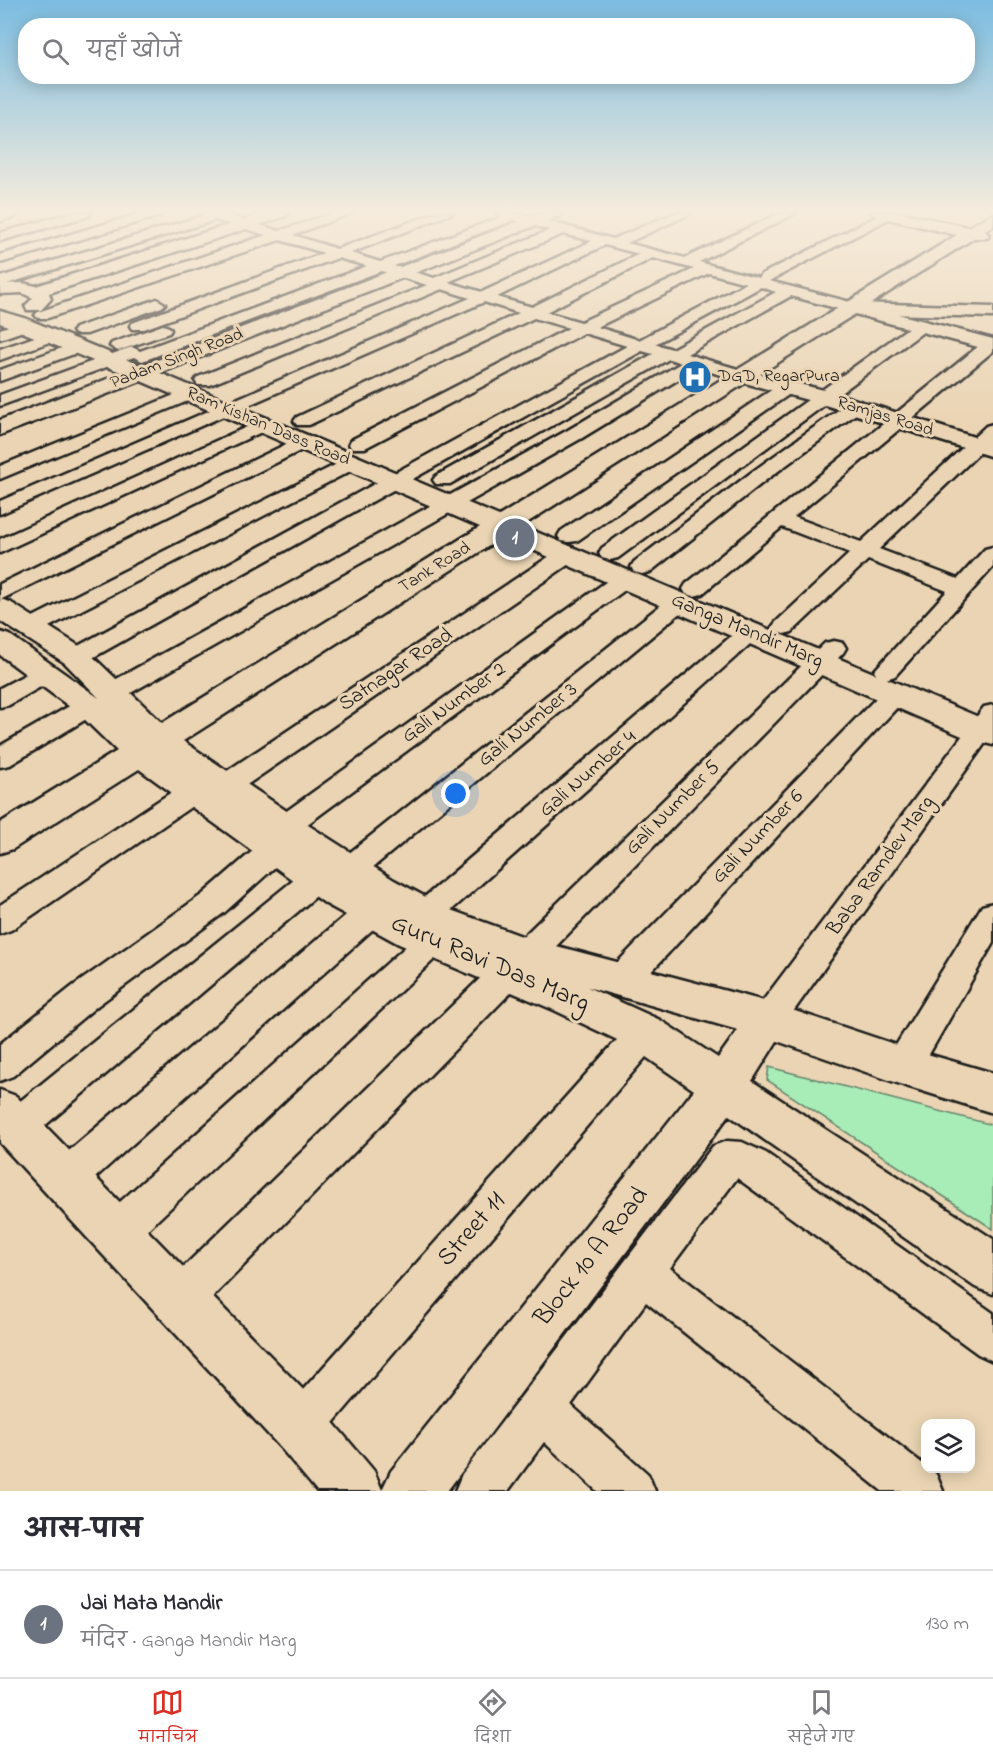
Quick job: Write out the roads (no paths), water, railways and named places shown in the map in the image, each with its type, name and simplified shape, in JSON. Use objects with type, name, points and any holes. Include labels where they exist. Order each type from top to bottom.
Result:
[{"type":"street","points":[[0,289],[32,290],[52,283]]},
{"type":"street","points":[[0,334],[32,316],[135,283]]},
{"type":"street","points":[[0,376],[80,339],[225,283]]},
{"type":"street","points":[[124,354],[276,283]]},
{"type":"street","points":[[0,401],[124,354],[298,283]]},
{"type":"street","points":[[124,354],[330,283]]},
{"type":"street","name":"Padam Singh Road","points":[[0,428],[124,354],[165,364],[375,283]]},
{"type":"street","points":[[0,473],[439,283],[462,290],[484,289],[510,305],[742,376]]},
{"type":"street","points":[[0,508],[250,400],[484,289],[503,283]]},
{"type":"street","points":[[0,593],[303,432],[593,283]]},
{"type":"street","points":[[6,632],[355,454],[583,327],[679,283]]},
{"type":"street","points":[[712,285],[717,283]]},
{"type":"street","points":[[0,699],[759,283]]},
{"type":"street","points":[[771,283],[790,290],[992,345]]},
{"type":"street","name":"Tank Road","points":[[0,840],[742,376],[899,283]]},
{"type":"street","points":[[32,290],[41,295],[42,299],[32,316]]},
{"type":"street","points":[[443,480],[790,290]]},
{"type":"street","points":[[510,305],[530,295]]},
{"type":"street","points":[[854,308],[993,313]]},
{"type":"street","points":[[560,320],[581,309]]},
{"type":"street","name":"Ram Kishan Dass Road","points":[[0,316],[32,316],[80,339],[124,354],[196,387],[250,400],[303,432],[355,454],[417,469],[470,491],[510,521]]},
{"type":"street","name":"Ram Kishan Dass Road","points":[[32,316],[52,336],[80,339]]},
{"type":"street","points":[[612,336],[631,326]]},
{"type":"street","points":[[610,553],[921,326]]},
{"type":"street","points":[[0,355],[52,336]]},
{"type":"street","points":[[686,596],[897,420],[992,345]]},
{"type":"street","points":[[0,758],[470,491],[575,434],[696,362]]},
{"type":"street","name":"Ram Kishan Dass Road","points":[[165,364],[227,410],[262,425],[303,432]]},
{"type":"street","name":"Ramjas Road","points":[[742,376],[823,397],[984,447]]},
{"type":"street","name":"Satnagar Road","points":[[0,921],[209,788],[568,545],[788,387]]},
{"type":"street","name":"Gali Number 2","points":[[0,1065],[85,996],[214,903],[279,839],[759,476],[854,408]]},
{"type":"street","points":[[0,547],[262,425]]},
{"type":"street","points":[[784,627],[864,551],[984,447],[993,430]]},
{"type":"street","name":"Ram Kishan Dass Road","points":[[355,454],[394,481],[448,505],[510,521]]},
{"type":"street","points":[[779,518],[961,588]]},
{"type":"street","name":"Ganga Mandir Marg","points":[[510,521],[686,596],[750,632],[827,655],[990,723]]},
{"type":"street","name":"Ganga Mandir Marg","points":[[568,545],[610,553],[633,573]]},
{"type":"street","name":"Gali Number 6","points":[[622,980],[891,682],[961,588],[993,554]]},
{"type":"street","name":"Ganga Mandir Marg","points":[[686,596],[784,627],[827,655]]},
{"type":"street","name":"Gali Number 3","points":[[8,1119],[333,874],[686,596]]},
{"type":"street","name":"Guru Ravi Das Marg","points":[[6,632],[61,665],[149,747],[279,839],[333,874],[428,929]]},
{"type":"street","name":"Gali Number 4","points":[[116,1232],[428,929],[750,632]]},
{"type":"street","name":"Gali Number 5","points":[[180,1300],[827,655]]},
{"type":"street","name":"Baba Ramdev Marg","points":[[768,1020],[990,723]]},
{"type":"street","name":"Guru Ravi Das Marg","points":[[333,874],[370,913],[428,929],[517,964],[645,1033],[725,1085],[993,1269]]},
{"type":"street","points":[[64,1180],[370,913]]},
{"type":"street","points":[[903,1066],[993,915]]},
{"type":"street","name":"Guru Ravi Das Marg","points":[[517,964],[622,980],[768,1020],[903,1066],[993,1093]]},
{"type":"street","name":"Block 10 A Road","points":[[411,1491],[725,1085],[768,1020]]},
{"type":"street","name":"Street 11","points":[[300,1427],[645,1033]]},
{"type":"street","points":[[8,1119],[300,1427],[354,1491]]},
{"type":"street","points":[[479,1491],[721,1164],[727,1159],[735,1158],[752,1166],[993,1339]]},
{"type":"street","points":[[642,1272],[919,1491]]},
{"type":"street","points":[[541,1408],[631,1491]]},
{"type":"place","name":"DGD, RegarPura","points":[[695,377]]},
{"type":"place","name":"Jai Mata Mandir","points":[[515,538]]}]
